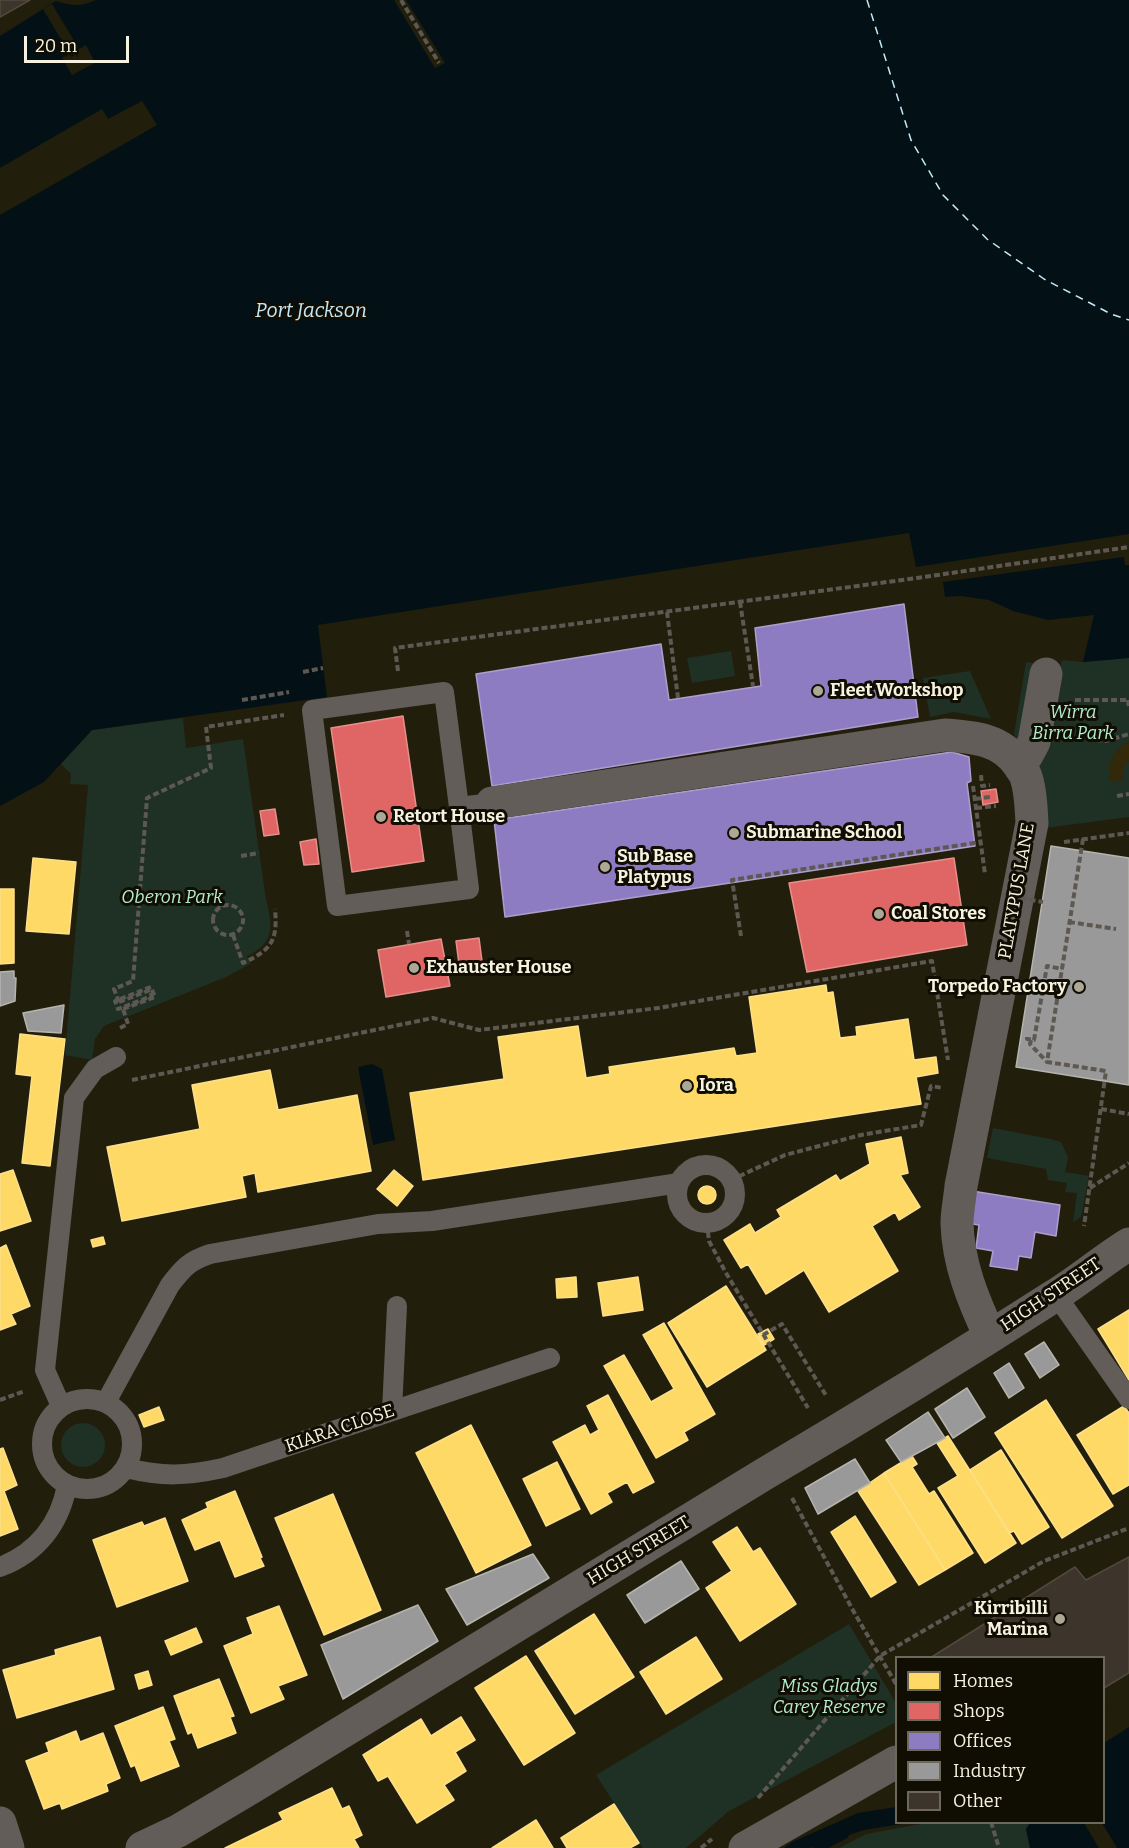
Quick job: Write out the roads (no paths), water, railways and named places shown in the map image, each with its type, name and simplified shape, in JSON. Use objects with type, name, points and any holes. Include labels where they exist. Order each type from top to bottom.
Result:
[{"type":"street","points":[[1018,764],[1027,755],[1034,742],[1046,674]]},
{"type":"street","name":"PLATYPUS LANE","points":[[492,803],[945,735],[972,737],[995,743],[1012,755],[1026,775],[1032,823],[961,1186],[957,1222],[961,1261],[979,1313],[990,1336]]},
{"type":"street","name":"HIGH STREET","points":[[142,1848],[178,1831],[243,1793],[826,1438],[1056,1295],[1129,1244]]},
{"type":"street","points":[[731,1841],[895,1763]]},
{"type":"street","points":[[0,1823],[8,1848]]},
{"type":"lane","points":[[444,692],[459,807],[469,889],[337,906],[312,710],[444,692]]},
{"type":"lane","points":[[459,807],[492,803]]},
{"type":"lane","points":[[61,1406],[45,1370],[74,1098],[95,1069],[116,1057]]},
{"type":"lane","points":[[106,1402],[170,1285],[195,1259],[210,1254],[378,1224],[432,1221],[679,1183],[692,1169],[709,1165],[726,1173],[731,1180],[735,1190],[731,1209],[716,1221],[707,1223],[688,1217],[682,1210],[677,1192],[679,1183]]},
{"type":"lane","points":[[1056,1295],[1129,1399]]},
{"type":"lane","points":[[392,1411],[397,1306]]},
{"type":"lane","name":"KIARA CLOSE","points":[[126,1468],[149,1474],[173,1476],[197,1474],[223,1468],[550,1358]]},
{"type":"lane","points":[[91,1398],[106,1402],[119,1410],[129,1423],[133,1438],[132,1453],[126,1468],[118,1478],[106,1485],[87,1489],[67,1485],[48,1467],[43,1454],[44,1427],[61,1406],[75,1399],[91,1398]]},
{"type":"lane","points":[[0,1568],[30,1551],[46,1535],[57,1520],[67,1485]]},
{"type":"water","name":"Port Jackson","points":[[96,0],[1129,0],[1129,534],[916,567],[909,533],[318,625],[327,697],[92,730],[44,782],[0,806],[0,36],[56,1],[76,5]]},
{"type":"water","points":[[1124,557],[1125,565],[1129,565],[1129,658],[1083,662],[1094,615],[1048,620],[1013,611],[989,600],[961,596],[945,597],[943,582]]},
{"type":"water","points":[[372,1064],[382,1069],[395,1140],[373,1145],[358,1067]]},
{"type":"water","points":[[1129,1700],[1129,1848],[1030,1848],[1026,1829],[1029,1824],[1105,1824],[1105,1716]]},
{"type":"water","points":[[895,1807],[895,1824],[902,1824],[864,1830],[810,1848],[784,1848],[792,1842],[858,1813]]},
{"type":"waterway","points":[[818,1848],[844,1834]]},
{"type":"place","name":"Fleet Workshop","points":[[818,691]]},
{"type":"place","name":"Retort House","points":[[381,817]]},
{"type":"place","name":"Submarine School","points":[[734,833]]},
{"type":"place","name":"Sub Base Platypus","points":[[605,867]]},
{"type":"place","name":"Coal Stores","points":[[879,914]]},
{"type":"place","name":"Exhauster House","points":[[414,968]]},
{"type":"place","name":"Torpedo Factory","points":[[1079,987]]},
{"type":"place","name":"Iora","points":[[687,1086]]},
{"type":"place","name":"Kirribilli Marina","points":[[1060,1619]]},
{"type":"park label","name":"Wirra Birra Park","points":[[1073,723]]},
{"type":"park label","name":"Oberon Park","points":[[172,898]]},
{"type":"park label","name":"Miss Gladys Carey Reserve","points":[[829,1697]]}]
